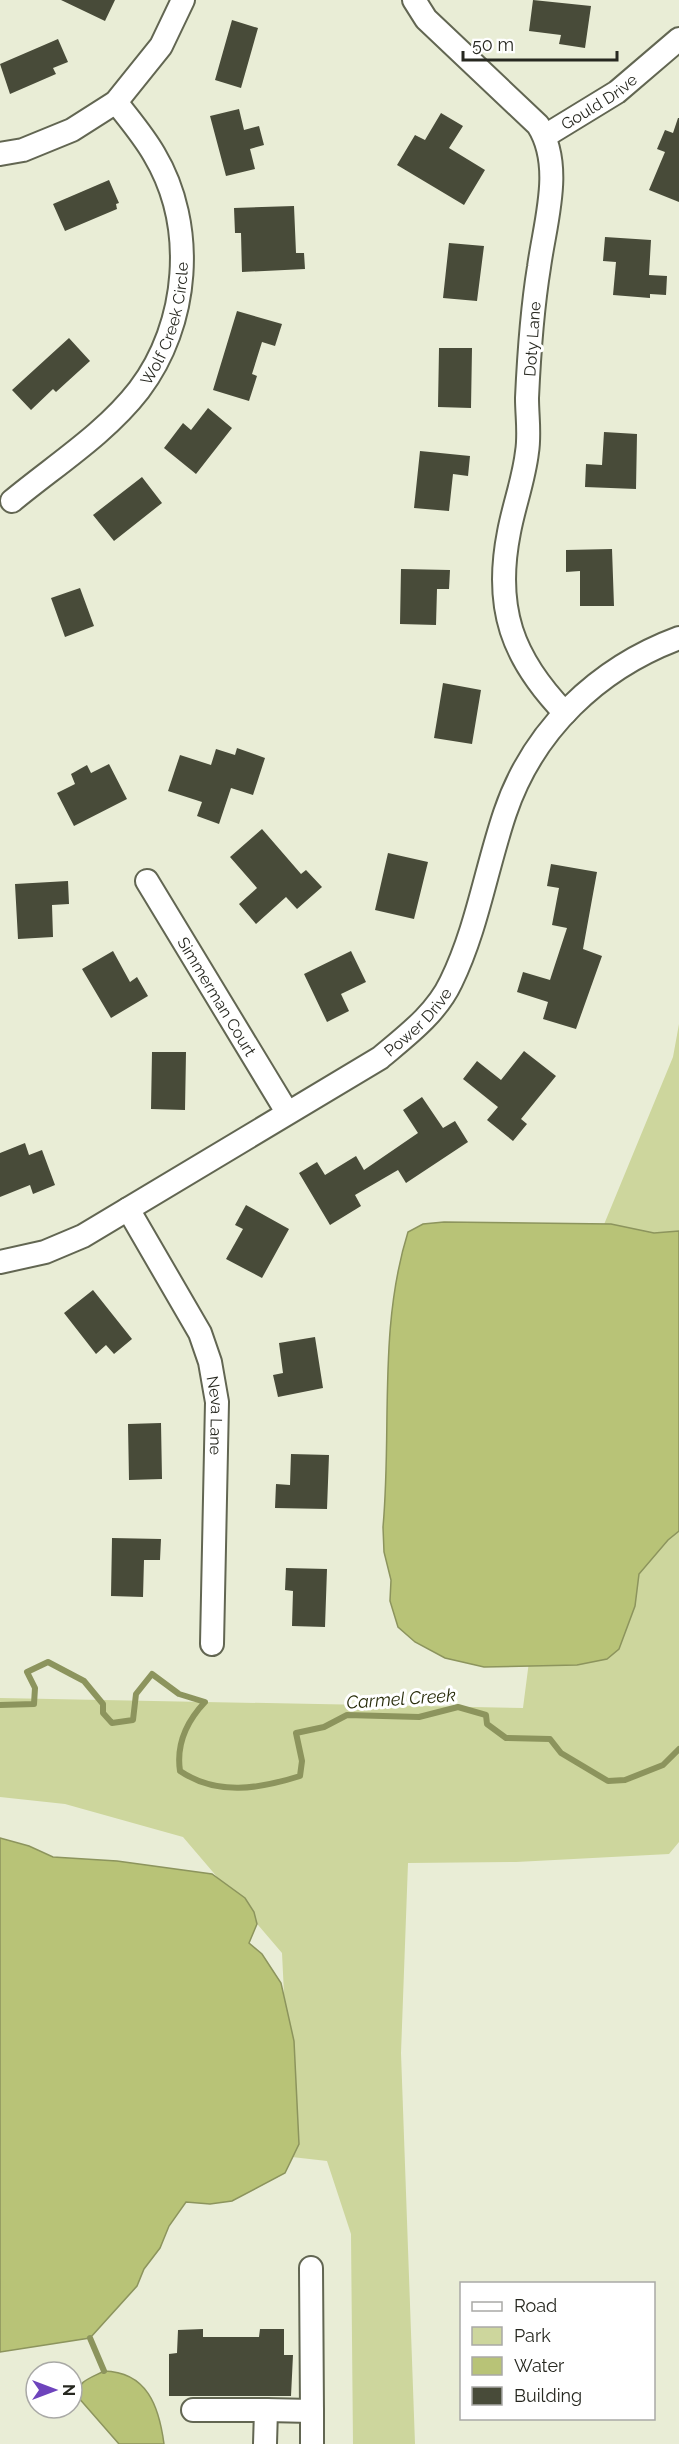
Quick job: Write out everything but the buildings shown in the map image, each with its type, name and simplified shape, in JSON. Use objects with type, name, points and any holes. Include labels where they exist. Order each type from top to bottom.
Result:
[{"type":"street","points":[[0,154],[23,150],[72,130],[116,102],[161,46],[183,0]]},
{"type":"street","name":"Doty Lane","points":[[414,0],[426,19],[538,125],[545,136],[551,163],[551,185],[534,302],[527,399],[528,450],[509,532],[504,579],[508,618],[520,655],[539,686],[565,713]]},
{"type":"street","name":"Gould Drive","points":[[545,136],[617,92],[679,39]]},
{"type":"street","name":"Wolf Creek Circle","points":[[12,501],[106,424],[138,390],[164,349],[177,310],[183,272],[180,237],[168,183],[154,154],[116,102]]},
{"type":"street","name":"Power Drive","points":[[0,1262],[45,1252],[83,1236],[380,1058],[420,1024],[450,984],[469,938],[505,813],[519,777],[542,739],[581,695],[621,665],[654,647],[679,638]]},
{"type":"street","name":"Simmerman Court","points":[[147,881],[287,1112]]},
{"type":"street","name":"Neva Lane","points":[[128,1209],[201,1333],[210,1362],[217,1402],[212,1644]]},
{"type":"street","points":[[311,2268],[312,2444]]},
{"type":"street","points":[[193,2410],[312,2411]]},
{"type":"street","points":[[265,2444],[266,2410]]},
{"type":"green space","points":[[679,1024],[679,1842],[669,1854],[516,1862],[408,1863],[401,2053],[415,2444],[353,2444],[351,2234],[327,2161],[292,2157],[282,1953],[183,1837],[65,1804],[0,1797],[0,1698],[523,1708],[577,1290],[673,1057]]},
{"type":"water","points":[[444,1222],[611,1224],[654,1233],[679,1231],[679,1531],[668,1540],[639,1574],[635,1606],[619,1649],[607,1659],[577,1665],[484,1667],[445,1658],[415,1642],[398,1627],[390,1601],[391,1580],[384,1552],[383,1527],[389,1342],[393,1305],[408,1232],[423,1224]]},
{"type":"water","points":[[0,1838],[29,1846],[53,1857],[117,1861],[212,1874],[245,1898],[254,1912],[257,1924],[249,1943],[262,1954],[281,1983],[294,2041],[299,2144],[285,2173],[232,2201],[210,2204],[186,2202],[169,2226],[160,2248],[144,2269],[137,2286],[90,2338],[0,2352]]},
{"type":"water","points":[[104,2371],[119,2373],[131,2377],[141,2385],[154,2404],[164,2444],[119,2444],[84,2404],[84,2382]]},
{"type":"waterway","name":"Carmel Creek","points":[[0,1705],[34,1704],[35,1688],[27,1672],[48,1662],[84,1681],[103,1704],[103,1713],[112,1723],[133,1720],[136,1694],[152,1674],[179,1694],[205,1702],[188,1725],[181,1742],[180,1771],[209,1784],[238,1788],[254,1787],[300,1776],[302,1761],[296,1733],[324,1727],[347,1715],[419,1717],[458,1707],[486,1715],[487,1724],[506,1738],[550,1739],[561,1753],[608,1781],[625,1780],[663,1765],[679,1749]]},
{"type":"waterway","points":[[90,2338],[104,2371]]}]
